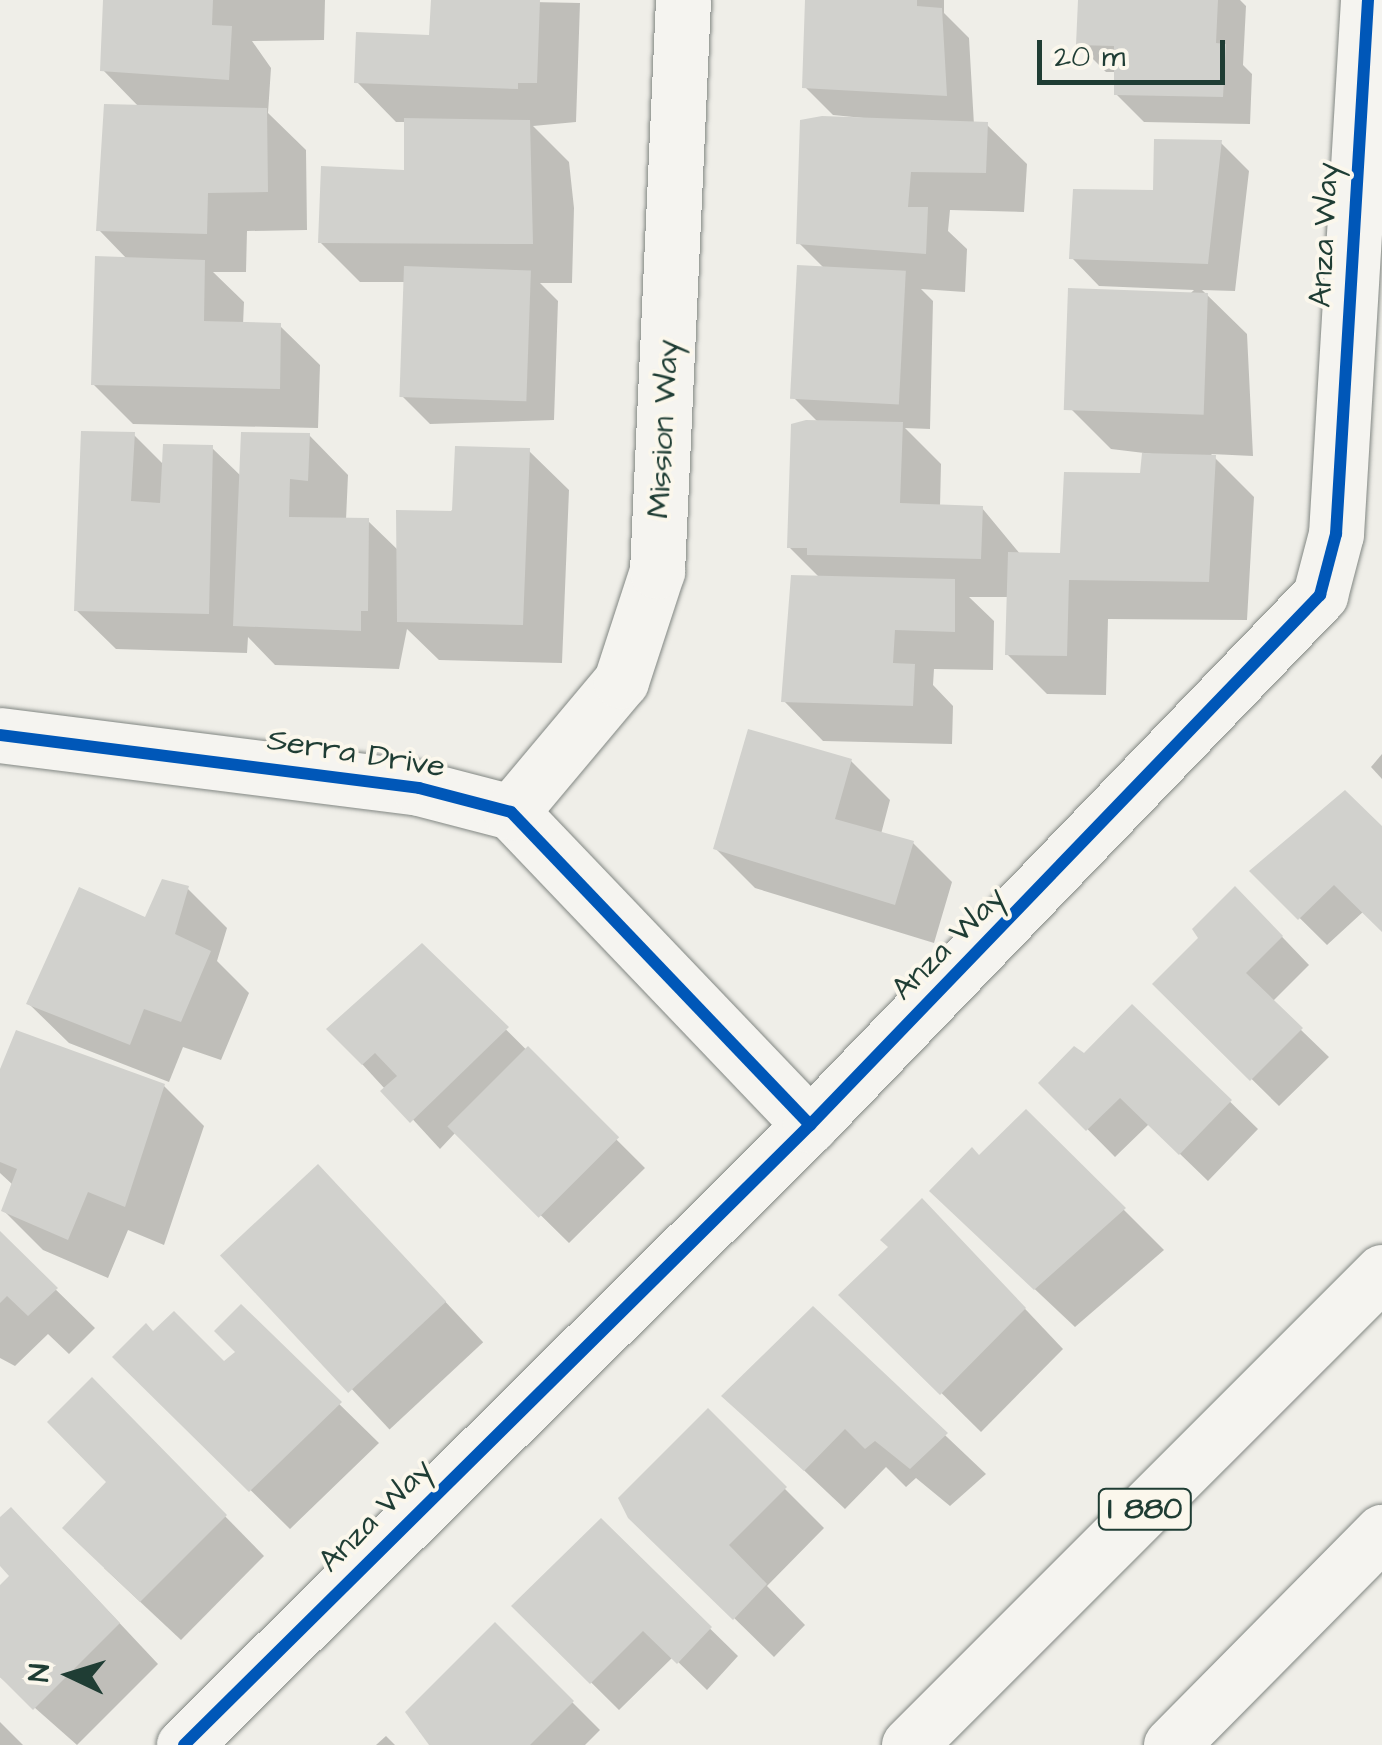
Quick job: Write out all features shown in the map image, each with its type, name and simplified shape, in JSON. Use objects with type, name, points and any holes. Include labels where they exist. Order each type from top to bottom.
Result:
[{"type":"main road","name":"Mission Way","points":[[511,812],[621,681],[657,571],[683,0]]},
{"type":"main road","name":"Anza Way","points":[[184,1745],[810,1125],[1320,594],[1336,534],[1368,192],[1368,0]]},
{"type":"main road","name":"Serra Drive","points":[[0,735],[419,788],[511,812]]},
{"type":"main road","points":[[511,812],[810,1125]]},
{"type":"main road","name":"I 880","points":[[909,1745],[1382,1272]]},
{"type":"main road","points":[[1170,1745],[1382,1532]]},
{"type":"building","points":[[103,0],[213,0],[212,25],[232,26],[229,80],[100,71]]},
{"type":"building","points":[[431,0],[540,0],[537,83],[518,83],[518,89],[354,83],[356,32],[429,35]]},
{"type":"building","points":[[805,0],[917,0],[917,6],[942,8],[947,96],[802,88]]},
{"type":"building","points":[[1078,0],[1218,0],[1216,43],[1226,44],[1223,97],[1114,95],[1114,46],[1076,45]]},
{"type":"building","points":[[104,104],[267,108],[268,192],[208,193],[207,234],[96,231]]},
{"type":"building","points":[[822,116],[988,122],[986,173],[911,172],[908,207],[928,207],[926,254],[796,244],[800,120]]},
{"type":"building","points":[[404,118],[530,120],[533,244],[318,243],[321,166],[404,170]]},
{"type":"building","points":[[1154,139],[1222,140],[1208,264],[1069,259],[1073,189],[1153,190]]},
{"type":"building","points":[[95,256],[205,260],[204,321],[281,323],[280,389],[91,385]]},
{"type":"building","points":[[797,265],[906,271],[899,405],[790,399]]},
{"type":"building","points":[[404,266],[531,270],[526,401],[399,397]]},
{"type":"building","points":[[1068,288],[1208,293],[1204,415],[1064,410]]},
{"type":"building","points":[[806,420],[903,422],[900,503],[983,506],[981,559],[807,555],[807,548],[787,548],[791,424]]},
{"type":"building","points":[[81,431],[135,432],[131,501],[160,503],[163,444],[213,445],[209,614],[74,611]]},
{"type":"building","points":[[241,432],[310,433],[308,481],[290,479],[289,517],[369,518],[368,611],[361,611],[361,631],[233,626]]},
{"type":"building","points":[[455,446],[530,448],[523,625],[397,622],[396,510],[452,511]]},
{"type":"building","points":[[1142,453],[1216,455],[1209,582],[1069,580],[1067,656],[1005,655],[1008,552],[1060,553],[1064,472],[1140,473]]},
{"type":"building","points":[[791,575],[955,579],[955,632],[895,630],[893,663],[915,664],[913,706],[781,702]]},
{"type":"building","points":[[748,729],[852,759],[835,819],[914,841],[895,905],[713,849]]},
{"type":"building","points":[[1345,790],[1382,826],[1382,932],[1334,885],[1298,920],[1249,871]]},
{"type":"building","points":[[162,879],[189,886],[175,934],[211,951],[181,1022],[144,1009],[130,1045],[26,1004],[79,887],[145,917]]},
{"type":"building","points":[[1235,886],[1283,936],[1246,973],[1303,1028],[1250,1081],[1152,984],[1198,938],[1192,929]]},
{"type":"building","points":[[422,943],[509,1027],[410,1123],[380,1091],[397,1076],[375,1053],[362,1065],[326,1029]]},
{"type":"building","points":[[1132,1004],[1232,1100],[1179,1155],[1120,1098],[1086,1131],[1038,1083],[1074,1046],[1084,1053]]},
{"type":"building","points":[[16,1030],[165,1084],[125,1207],[88,1192],[68,1240],[1,1211],[17,1169],[0,1162],[0,1069]]},
{"type":"building","points":[[528,1046],[619,1137],[539,1218],[447,1127]]},
{"type":"building","points":[[1026,1109],[1126,1208],[1034,1290],[929,1191],[972,1147],[979,1155]]},
{"type":"building","points":[[318,1164],[446,1301],[348,1393],[220,1255]]},
{"type":"building","points":[[922,1198],[1026,1308],[940,1395],[838,1295],[888,1247],[880,1240]]},
{"type":"building","points":[[0,1231],[58,1288],[28,1316],[7,1296],[0,1303]]},
{"type":"building","points":[[241,1304],[342,1402],[249,1492],[112,1357],[146,1323],[153,1331],[174,1311],[224,1361],[235,1352],[214,1331]]},
{"type":"building","points":[[813,1306],[948,1433],[910,1469],[875,1441],[865,1449],[845,1429],[804,1471],[721,1396]]},
{"type":"building","points":[[92,1377],[227,1515],[140,1602],[62,1528],[106,1482],[47,1422]]},
{"type":"building","points":[[708,1408],[787,1487],[729,1545],[767,1584],[733,1620],[628,1518],[618,1498]]},
{"type":"building","points":[[11,1507],[120,1623],[33,1710],[0,1677],[0,1585],[9,1576],[0,1566],[0,1517]]},
{"type":"building","points":[[601,1518],[712,1627],[677,1664],[643,1631],[590,1684],[511,1606]]},
{"type":"building","points":[[495,1622],[574,1701],[530,1745],[429,1745],[405,1712]]},
{"type":"cycle path","points":[[184,1745],[810,1125],[1320,595],[1336,534],[1368,0]]},
{"type":"cycle path","points":[[0,735],[419,788],[511,812],[810,1125]]}]
